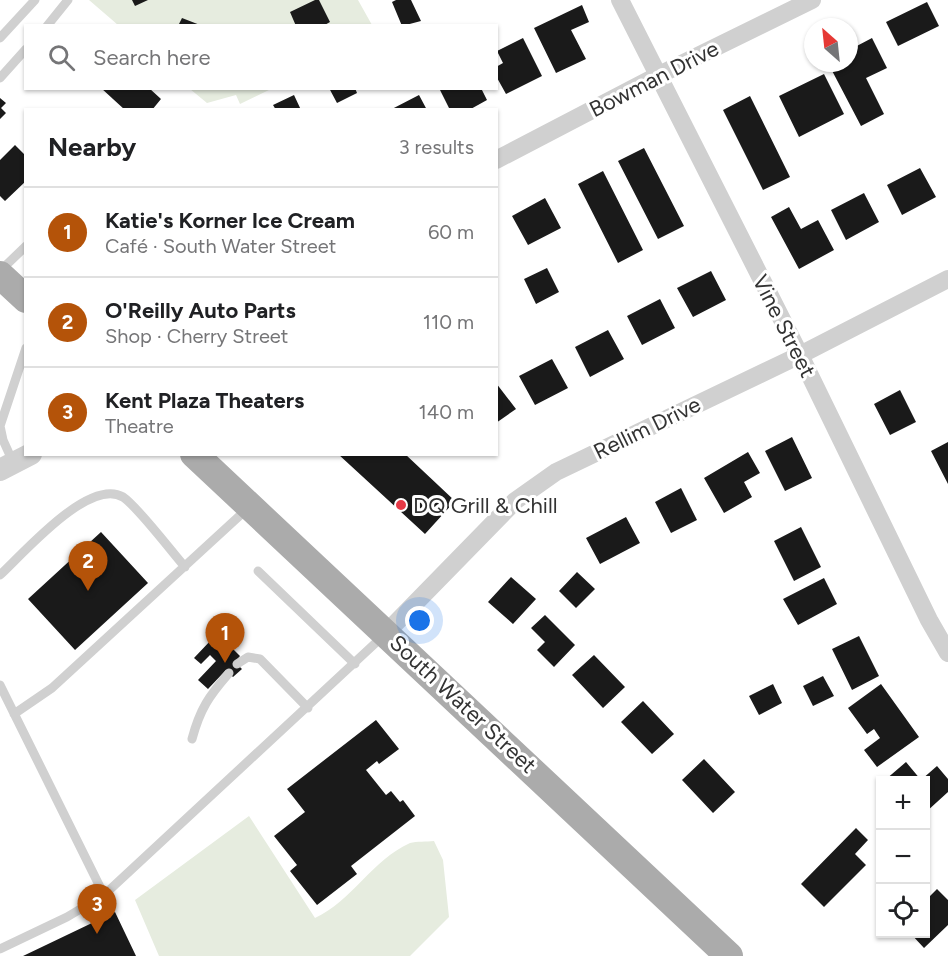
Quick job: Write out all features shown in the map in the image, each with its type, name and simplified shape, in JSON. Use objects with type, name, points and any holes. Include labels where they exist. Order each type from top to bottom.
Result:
[{"type":"main road","points":[[0,273],[24,297]]},
{"type":"main road","name":"South Water Street","points":[[196,456],[728,955]]},
{"type":"street","name":"Vine Street","points":[[620,0],[800,355],[924,610],[948,653]]},
{"type":"street","name":"Bowman Drive","points":[[498,159],[657,76],[812,0]]},
{"type":"street","name":"Rellim Drive","points":[[386,633],[530,490],[556,472],[800,355],[948,279]]},
{"type":"lane","points":[[0,38],[35,0]]},
{"type":"lane","points":[[49,24],[68,0]]},
{"type":"lane","points":[[0,78],[24,51]]},
{"type":"lane","points":[[0,273],[24,248]]},
{"type":"lane","points":[[15,462],[3,440],[0,426],[24,354]]},
{"type":"lane","points":[[0,575],[78,504],[103,494],[116,494],[124,498],[184,567]]},
{"type":"lane","points":[[14,714],[52,688],[251,506]]},
{"type":"lane","points":[[258,571],[355,664]]},
{"type":"lane","points":[[0,949],[68,917],[104,895],[308,708],[386,633]]},
{"type":"lane","points":[[237,664],[248,657],[260,660],[308,708]]},
{"type":"lane","points":[[192,739],[197,718],[207,698],[229,673]]},
{"type":"lane","points":[[0,685],[104,895]]},
{"type":"shaded area","points":[[89,0],[358,0],[371,24],[117,24]]},
{"type":"shaded area","points":[[191,90],[269,90],[240,104],[236,95],[207,103]]},
{"type":"shaded area","points":[[249,816],[315,918],[340,902],[397,850],[410,843],[434,841],[443,860],[449,917],[410,956],[159,956],[135,900]]},
{"type":"building","points":[[132,0],[148,0],[135,6]]},
{"type":"building","points":[[319,0],[330,22],[295,24],[290,12]]},
{"type":"building","points":[[411,0],[421,21],[401,24],[392,2]]},
{"type":"building","points":[[927,2],[939,26],[898,46],[886,22]]},
{"type":"building","points":[[582,5],[589,22],[571,30],[586,59],[556,73],[534,28]]},
{"type":"building","points":[[182,18],[197,24],[179,24]]},
{"type":"building","points":[[523,38],[542,76],[506,94],[498,80],[498,66],[503,63],[498,50]]},
{"type":"building","points":[[872,38],[887,68],[866,78],[884,114],[861,126],[833,72],[858,72],[858,45]]},
{"type":"building","points":[[824,74],[844,114],[799,137],[779,96]]},
{"type":"building","points":[[103,90],[151,90],[161,99],[154,108],[123,108]]},
{"type":"building","points":[[330,90],[356,90],[357,93],[337,103]]},
{"type":"building","points":[[440,90],[482,90],[487,100],[473,108],[449,108]]},
{"type":"building","points":[[294,95],[300,108],[275,108],[273,105]]},
{"type":"building","points":[[419,95],[426,108],[394,108]]},
{"type":"building","points":[[750,96],[790,177],[763,190],[723,110]]},
{"type":"building","points":[[0,98],[6,103],[1,108],[6,113],[0,119]]},
{"type":"building","points":[[15,145],[24,154],[24,183],[5,201],[0,196],[0,160]]},
{"type":"building","points":[[644,148],[684,226],[658,239],[618,161]]},
{"type":"building","points":[[920,168],[936,197],[902,215],[887,185]]},
{"type":"building","points":[[603,171],[643,250],[618,263],[578,184]]},
{"type":"building","points":[[864,193],[879,222],[846,240],[831,210]]},
{"type":"building","points":[[545,198],[561,228],[528,245],[512,216]]},
{"type":"building","points":[[789,207],[801,229],[818,220],[834,250],[799,269],[771,217]]},
{"type":"building","points":[[547,268],[559,292],[536,304],[524,279]]},
{"type":"building","points":[[711,271],[726,300],[693,317],[677,288]]},
{"type":"building","points":[[660,299],[675,328],[642,345],[627,316]]},
{"type":"building","points":[[608,330],[624,359],[590,377],[575,347]]},
{"type":"building","points":[[552,359],[568,388],[535,405],[519,376]]},
{"type":"building","points":[[498,386],[516,409],[498,422]]},
{"type":"building","points":[[900,390],[916,422],[890,435],[874,404]]},
{"type":"building","points":[[792,437],[812,478],[785,491],[765,451]]},
{"type":"building","points":[[948,442],[948,484],[931,451]]},
{"type":"building","points":[[748,452],[760,473],[744,482],[752,497],[724,513],[704,478]]},
{"type":"building","points":[[340,456],[407,456],[455,501],[425,534]]},
{"type":"building","points":[[681,488],[697,520],[671,533],[655,502]]},
{"type":"building","points":[[626,517],[640,543],[600,564],[586,538]]},
{"type":"building","points":[[801,527],[821,567],[794,581],[774,541]]},
{"type":"building","points":[[101,532],[148,583],[75,650],[28,599]]},
{"type":"building","points":[[577,572],[595,589],[576,608],[559,591]]},
{"type":"building","points":[[511,577],[536,599],[513,624],[488,602]]},
{"type":"building","points":[[824,578],[837,604],[798,625],[783,599]]},
{"type":"building","points":[[545,615],[575,645],[554,667],[537,650],[545,642],[531,628]]},
{"type":"building","points":[[859,636],[879,676],[852,690],[832,649]]},
{"type":"building","points":[[212,639],[227,649],[230,646],[240,656],[235,662],[242,669],[233,677],[226,670],[208,689],[198,680],[216,661],[210,655],[201,664],[194,658]]},
{"type":"building","points":[[594,655],[625,687],[603,708],[572,675]]},
{"type":"building","points":[[823,676],[834,696],[813,706],[803,686]]},
{"type":"building","points":[[773,684],[782,703],[759,715],[749,696]]},
{"type":"building","points":[[881,684],[919,737],[877,767],[864,750],[880,738],[874,729],[867,734],[848,708]]},
{"type":"building","points":[[643,701],[674,734],[652,754],[621,722]]},
{"type":"building","points":[[376,720],[399,749],[379,764],[377,761],[366,770],[386,795],[391,791],[400,802],[403,800],[415,816],[351,866],[357,874],[317,905],[290,871],[297,865],[274,836],[305,812],[287,789]]},
{"type":"building","points":[[704,759],[735,792],[713,813],[682,780]]},
{"type":"building","points":[[906,762],[918,776],[890,776]]},
{"type":"building","points":[[937,766],[948,779],[948,792],[930,808],[930,776],[926,776]]},
{"type":"building","points":[[856,828],[868,840],[855,854],[866,865],[824,907],[801,884]]},
{"type":"building","points":[[937,889],[948,900],[948,925],[924,948],[915,938],[930,938],[930,896]]},
{"type":"building","points":[[115,912],[136,956],[23,956]]},
{"type":"place","name":"DQ Grill & Chill","points":[[401,505]]},
{"type":"place","name":"O'Reilly Auto Parts","points":[[88,591]]},
{"type":"place","name":"Katie's Korner Ice Cream","points":[[225,663]]},
{"type":"place","name":"Kent Plaza Theaters","points":[[97,934]]}]
